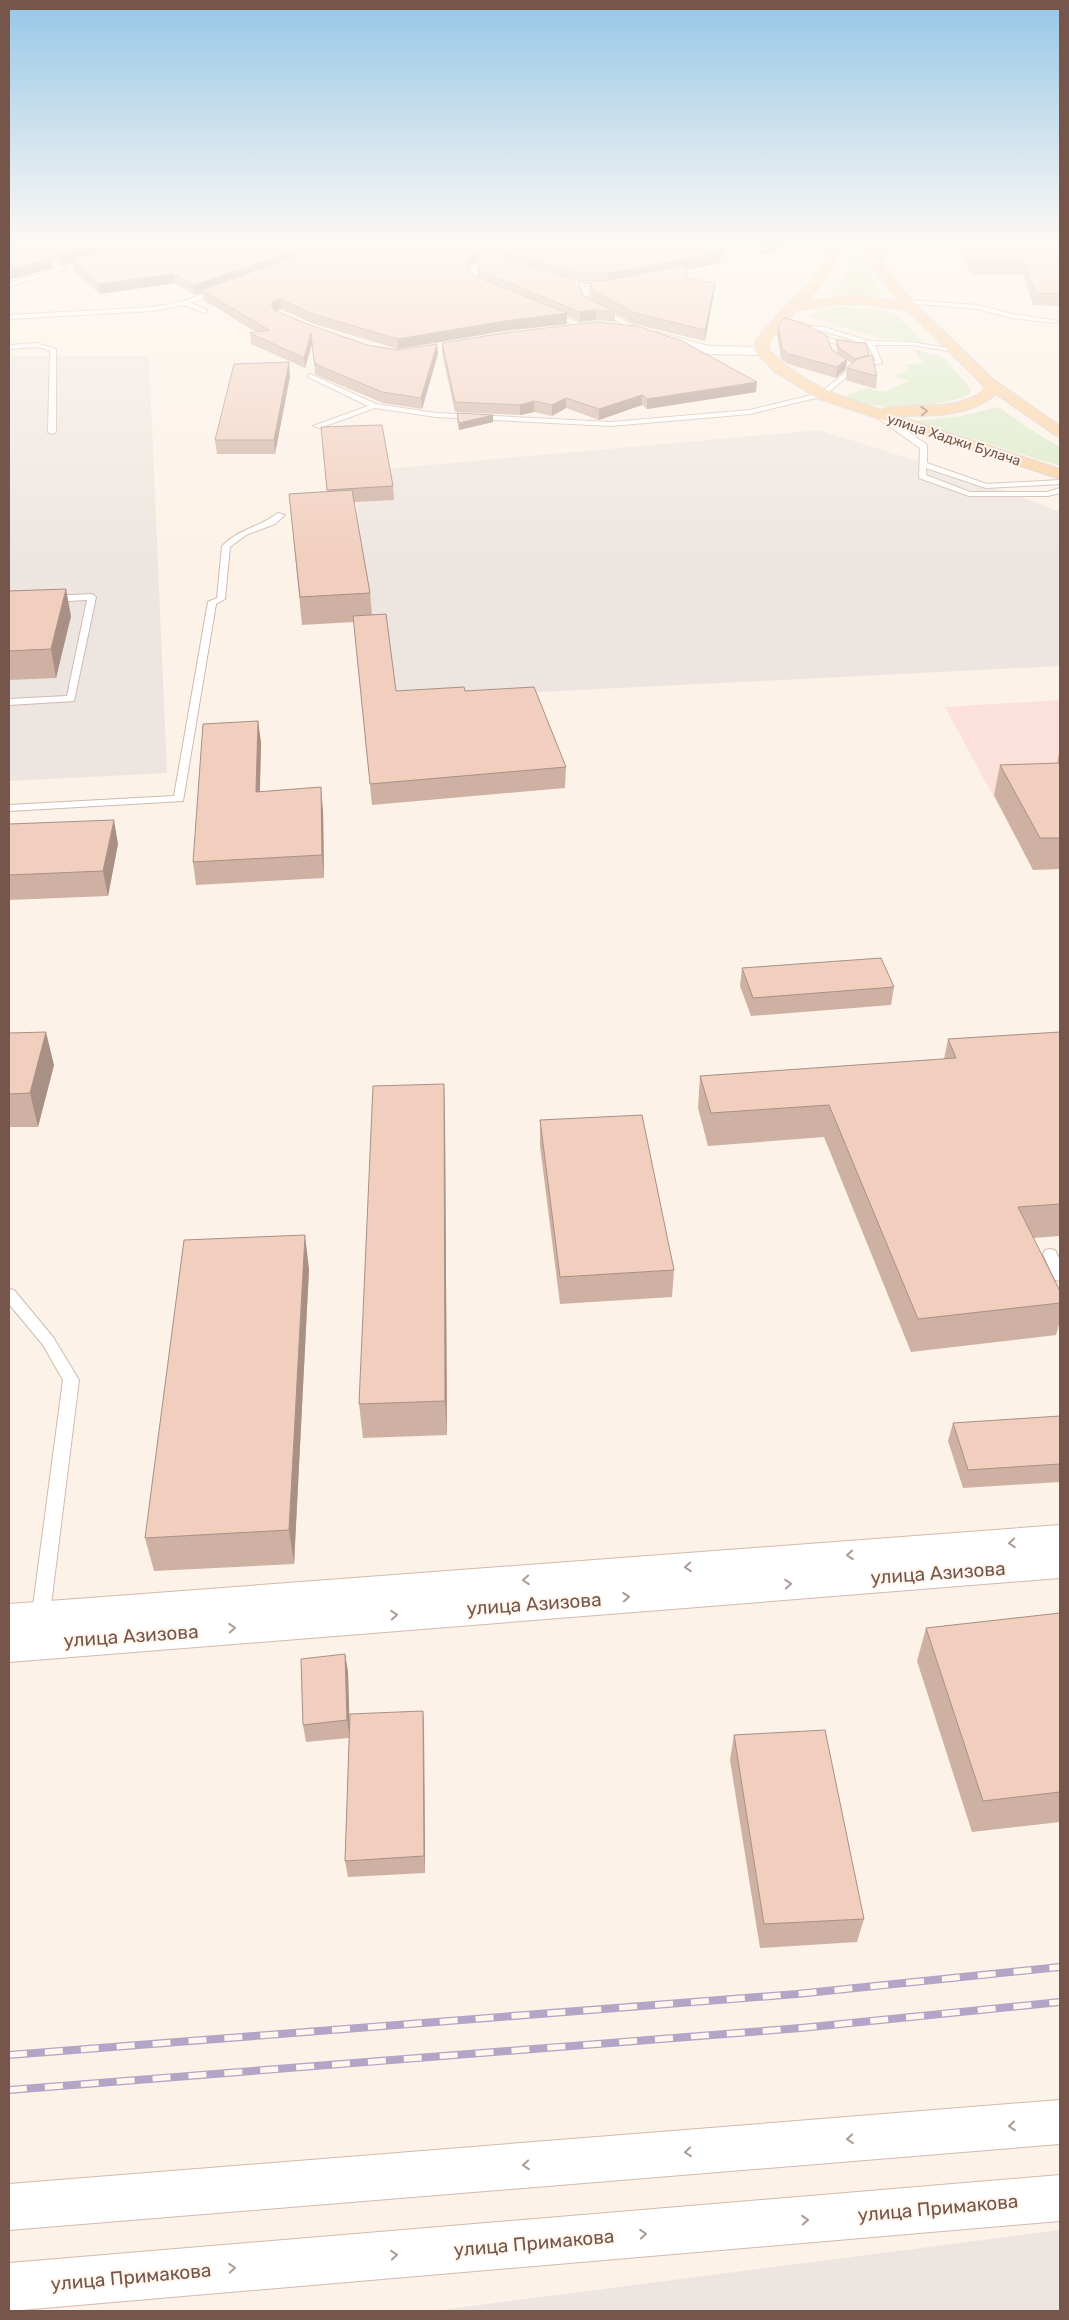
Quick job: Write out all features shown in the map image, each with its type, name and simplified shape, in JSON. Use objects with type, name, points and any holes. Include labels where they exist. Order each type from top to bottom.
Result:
[{"type":"main road","points":[[705,349],[762,351]]},
{"type":"main road","points":[[956,350],[988,382],[1060,432]]},
{"type":"main road","name":"улица Хаджи Булача","points":[[762,351],[780,369],[822,396],[1060,474]]},
{"type":"main road","points":[[858,409],[920,412],[966,405],[980,401],[987,396],[992,390],[988,382]]},
{"type":"main road","name":"улица Азизова","points":[[24,1631],[1060,1539]]},
{"type":"main road","name":"улица Азизова","points":[[24,1631],[1060,1563]]},
{"type":"main road","points":[[9,2207],[1060,2122]]},
{"type":"main road","name":"улица Примакова","points":[[9,2287],[1060,2198]]},
{"type":"lane","points":[[52,432],[53,349]]},
{"type":"lane","points":[[310,376],[374,406],[436,415],[611,424],[750,412],[822,396],[849,367],[880,362],[874,349]]},
{"type":"lane","points":[[951,349],[956,350]]},
{"type":"lane","points":[[317,426],[374,406]]},
{"type":"lane","points":[[882,417],[924,447],[922,476],[969,494],[1048,494],[1060,490]]},
{"type":"lane","points":[[922,464],[986,486],[1060,482]]},
{"type":"lane","points":[[9,808],[179,799],[212,602],[221,599],[226,546],[243,533],[272,522],[281,515]]},
{"type":"lane","points":[[9,702],[71,698],[92,597],[36,600]]},
{"type":"lane","points":[[1050,1254],[1060,1276]]},
{"type":"lane","points":[[9,1294],[48,1340],[71,1380],[24,1631]]},
{"type":"shaded area","points":[[9,356],[149,356],[167,773],[9,781]]},
{"type":"shaded area","points":[[819,430],[989,484],[1060,512],[1060,666],[379,700],[353,472]]},
{"type":"shaded area","points":[[1060,700],[1060,869],[1033,870],[945,707]]},
{"type":"shaded area","points":[[1060,2230],[1060,2311],[433,2311]]},
{"type":"green space","points":[[913,349],[943,357],[970,388],[970,394],[941,403],[907,407],[873,405],[844,397],[866,388],[884,392],[909,381],[894,376],[909,369],[904,364],[923,363]]},
{"type":"green space","points":[[999,407],[1026,427],[1060,447],[1060,466],[916,421],[960,416]]},
{"type":"building","points":[[285,349],[306,349],[304,358]]},
{"type":"building","points":[[313,349],[435,349],[421,398],[382,392],[314,362]]},
{"type":"building","points":[[443,349],[697,349],[757,382],[647,399],[642,395],[599,409],[566,398],[552,405],[534,401],[520,405],[455,402]]},
{"type":"building","points":[[782,349],[832,349],[847,359],[837,367],[789,354]]},
{"type":"building","points":[[841,349],[868,349],[869,355],[855,359]]},
{"type":"building","points":[[872,355],[877,376],[847,368],[857,359]]},
{"type":"building","points":[[289,362],[274,440],[215,440],[234,364]]},
{"type":"building","points":[[457,413],[493,415],[459,423]]},
{"type":"building","points":[[382,425],[393,486],[327,490],[321,427]]},
{"type":"building","points":[[352,490],[370,593],[300,597],[289,494]]},
{"type":"building","points":[[66,589],[51,649],[9,651],[9,591]]},
{"type":"building","points":[[386,614],[396,691],[464,687],[465,691],[534,687],[566,767],[370,784],[353,616]]},
{"type":"building","points":[[258,721],[256,792],[321,787],[322,855],[193,862],[203,724]]},
{"type":"building","points":[[1060,763],[1060,838],[1040,838],[1000,765]]},
{"type":"building","points":[[114,820],[103,871],[9,875],[9,824]]},
{"type":"building","points":[[881,958],[894,987],[753,998],[742,968]]},
{"type":"building","points":[[46,1032],[30,1093],[9,1094],[9,1033]]},
{"type":"building","points":[[1060,1032],[1060,1204],[1018,1207],[1060,1291],[1060,1303],[918,1319],[829,1105],[711,1113],[700,1076],[956,1058],[948,1039]]},
{"type":"building","points":[[444,1084],[445,1401],[359,1404],[373,1086]]},
{"type":"building","points":[[642,1115],[674,1270],[560,1277],[540,1120]]},
{"type":"building","points":[[305,1235],[289,1530],[145,1538],[184,1240]]},
{"type":"building","points":[[1060,1416],[1060,1464],[968,1470],[953,1423]]},
{"type":"building","points":[[1060,1613],[1060,1792],[983,1801],[926,1628]]},
{"type":"building","points":[[345,1654],[347,1720],[303,1725],[301,1659]]},
{"type":"building","points":[[423,1711],[424,1856],[345,1861],[350,1714]]},
{"type":"building","points":[[825,1730],[864,1919],[764,1924],[734,1735]]},
{"type":"railway","points":[[9,2055],[797,1994],[1060,1967]]},
{"type":"railway","points":[[9,2090],[801,2028],[1060,2002]]}]
